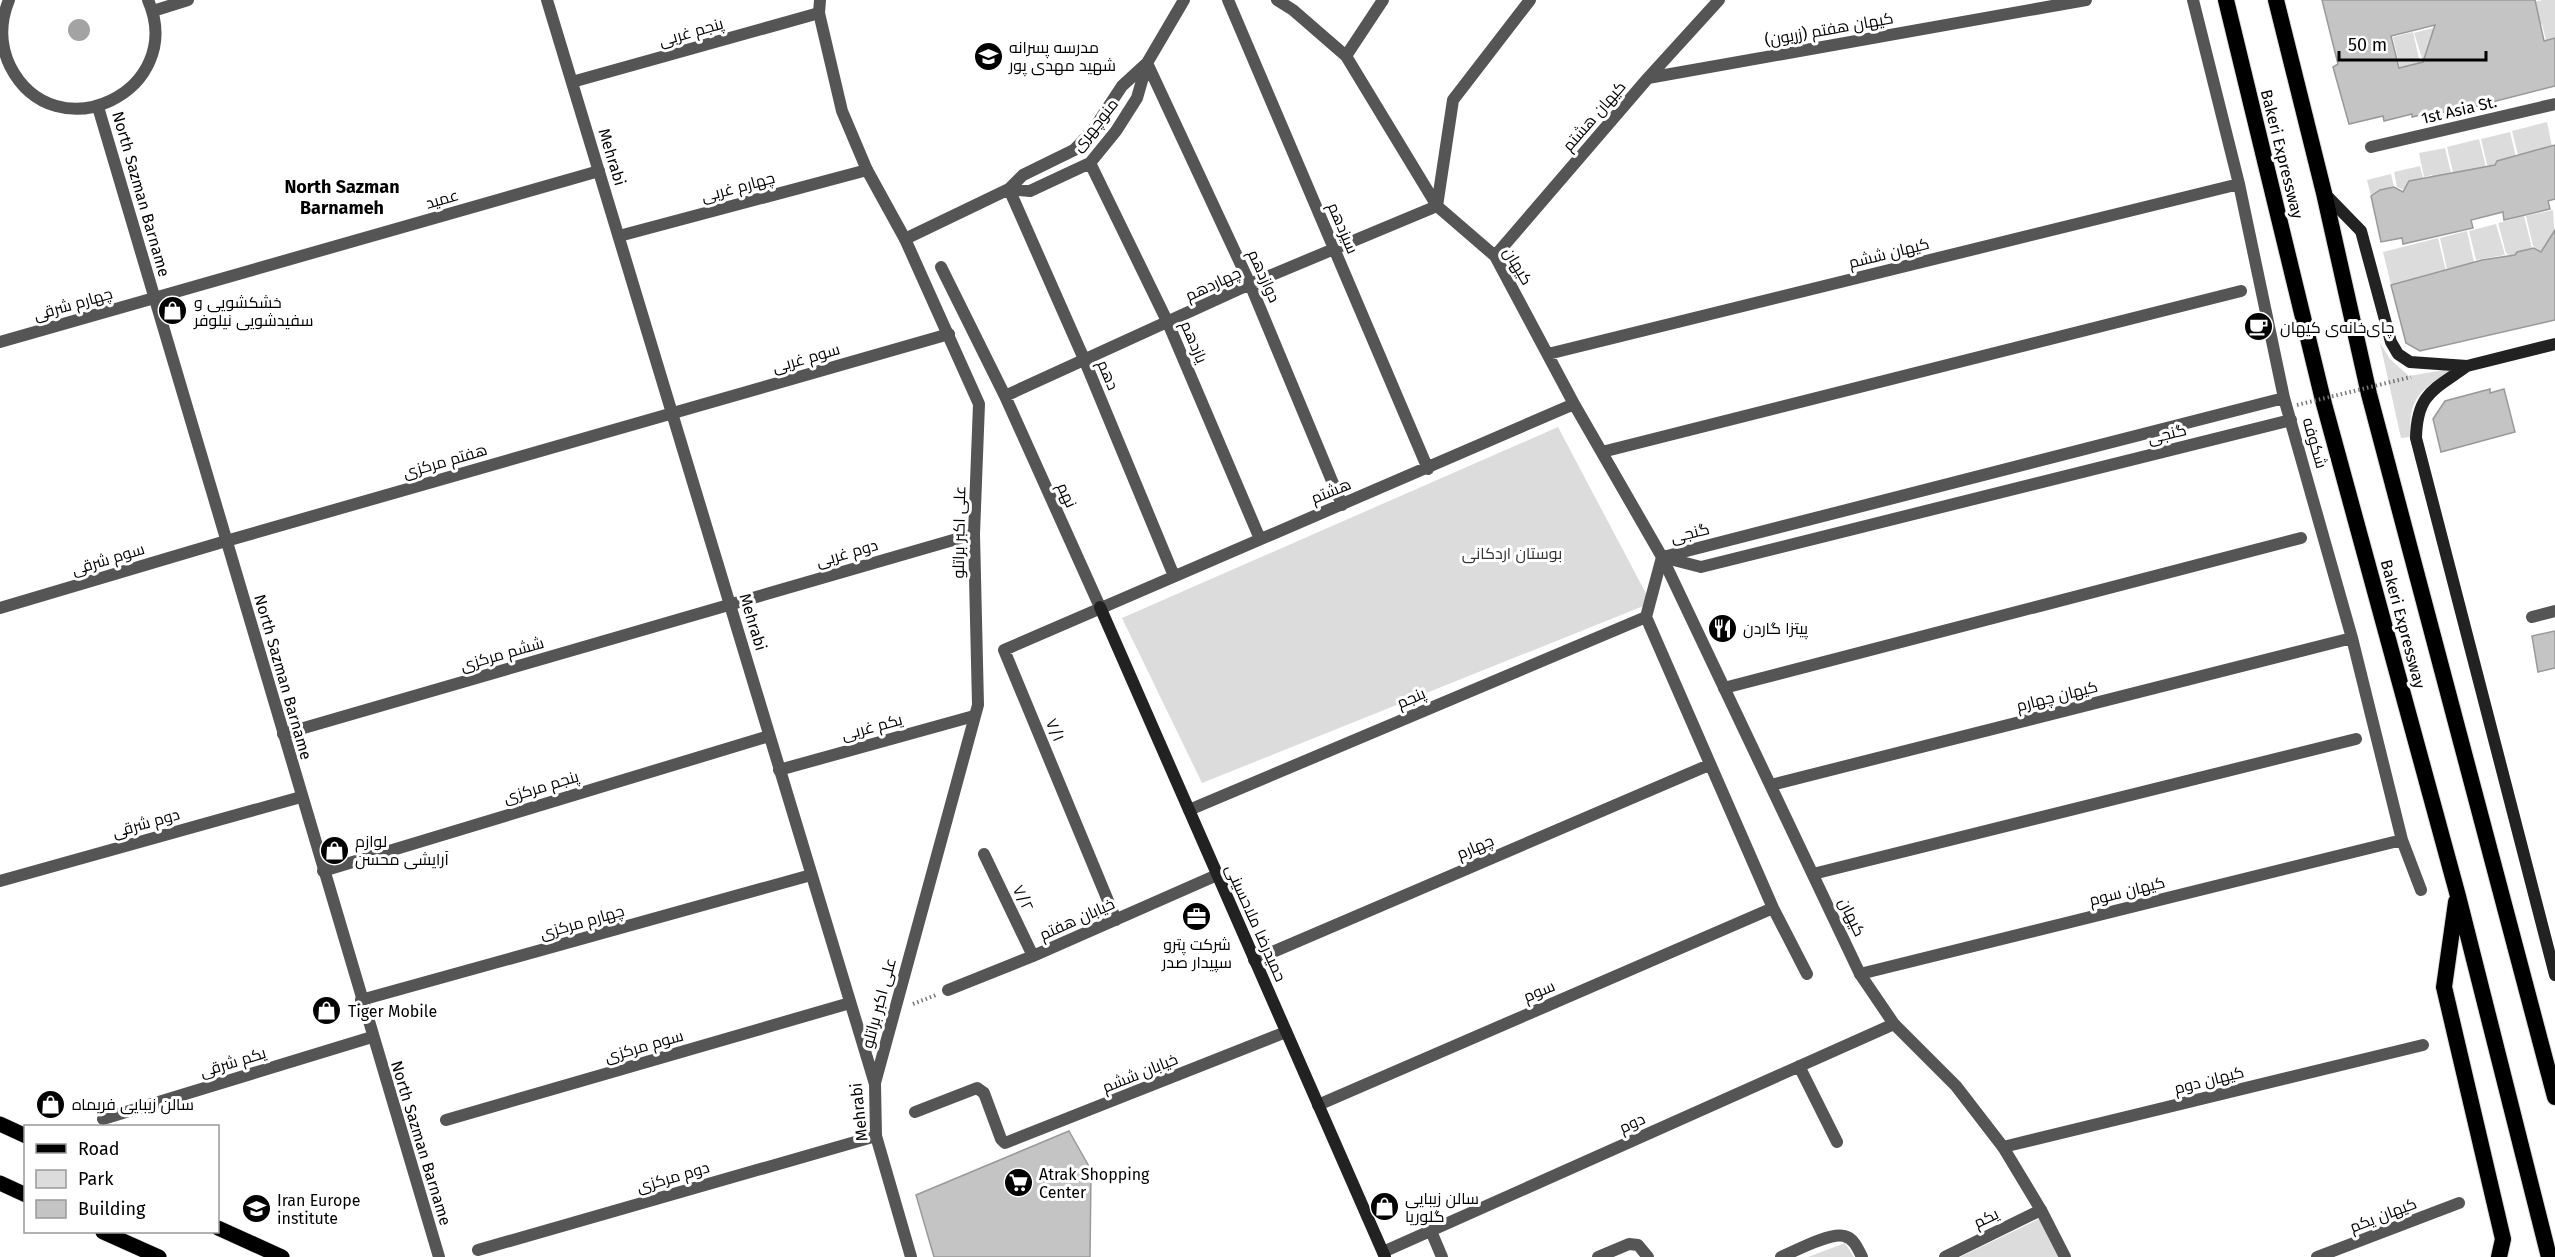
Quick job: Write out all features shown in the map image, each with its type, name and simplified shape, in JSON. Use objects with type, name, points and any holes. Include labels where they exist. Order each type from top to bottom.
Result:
[{"type":"highway","name":"Bakeri Expressway","points":[[2226,0],[2324,404],[2458,896],[2549,1257]]},
{"type":"highway","name":"Bakeri Expressway","points":[[2276,0],[2325,193],[2369,393],[2555,1097]]},
{"type":"highway","points":[[2458,896],[2444,987],[2503,1239],[2499,1257]]},
{"type":"main road","points":[[2325,193],[2361,231],[2391,342],[2398,354],[2410,362],[2467,366],[2555,344]]},
{"type":"main road","points":[[2467,366],[2425,398],[2417,416],[2416,438],[2555,975]]},
{"type":"main road","name":"حمیدرضا ملاحسینی","points":[[1100,607],[1384,1255]]},
{"type":"main road","points":[[0,1124],[24,1135]]},
{"type":"main road","points":[[0,1183],[24,1194]]},
{"type":"main road","points":[[219,1228],[282,1257]]},
{"type":"main road","points":[[104,1233],[159,1257]]},
{"type":"street","points":[[9,0],[4,12],[1,35],[3,58],[16,78],[32,94],[53,105],[75,109],[98,107],[120,97],[139,80],[151,59],[156,35],[150,5],[188,0]]},
{"type":"street","name":"Mehrabi","points":[[547,0],[874,1084],[876,1136],[911,1257]]},
{"type":"street","name":"منوچهری","points":[[1009,189],[1030,191],[1090,163],[1116,131],[1137,98],[1147,63],[1184,0]]},
{"type":"street","name":"سیزدهم","points":[[1228,0],[1428,469]]},
{"type":"street","name":"کیهان","points":[[1277,0],[1293,10],[1346,56],[1437,206],[1495,256],[1574,404],[1662,557],[1860,974],[1894,1024],[1956,1086],[2003,1148],[2041,1210],[2065,1257]]},
{"type":"street","points":[[1346,56],[1383,0]]},
{"type":"street","points":[[1437,206],[1453,100],[1530,0]]},
{"type":"street","name":"کیهان هشتم","points":[[1495,256],[1648,78],[1719,0]]},
{"type":"street","name":"کیهان هفتم (زریون)","points":[[1648,78],[2086,0]]},
{"type":"street","name":"شکوفه","points":[[2193,0],[2239,184],[2284,398],[2352,638],[2402,840],[2421,890]]},
{"type":"street","name":"پنجم غربی","points":[[572,82],[820,6]]},
{"type":"street","name":"علی اکبر براتلو","points":[[820,6],[842,111],[867,170],[905,238],[979,404],[974,534],[978,705],[874,1084]]},
{"type":"street","name":"منوچهری","points":[[905,238],[1009,189],[1023,175],[1074,150],[1093,130],[1122,86],[1147,63]]},
{"type":"street","name":"دوازدهم","points":[[1147,63],[1250,284],[1342,505]]},
{"type":"street","name":"1st Asia St.","points":[[2371,147],[2555,104]]},
{"type":"street","name":"North Sazman Barname","points":[[98,107],[439,1257]]},
{"type":"street","name":"یازدهم","points":[[1090,163],[1168,323],[1260,539]]},
{"type":"street","name":"چهارم غربی","points":[[619,236],[867,170]]},
{"type":"street","name":"عمید","points":[[154,298],[599,171]]},
{"type":"street","name":"کیهان ششم","points":[[1548,354],[2239,184]]},
{"type":"street","name":"دهم","points":[[1009,189],[1084,359],[1174,576]]},
{"type":"street","name":"چهاردهم","points":[[1005,396],[1250,284],[1437,206]]},
{"type":"street","name":"نهم","points":[[941,267],[1005,396],[1100,607]]},
{"type":"street","points":[[1602,452],[2241,291]]},
{"type":"street","name":"چهارم شرقی","points":[[0,342],[154,298]]},
{"type":"street","name":"سوم غربی","points":[[672,414],[949,334]]},
{"type":"street","name":"گنجی","points":[[1662,557],[2284,398]]},
{"type":"street","name":"هشتم","points":[[1100,607],[1428,469],[1574,404]]},
{"type":"street","name":"هفتم مرکزی","points":[[226,541],[672,414]]},
{"type":"street","name":"گنجی","points":[[1662,557],[1701,567],[2291,420]]},
{"type":"street","name":"دوم غربی","points":[[730,604],[974,534]]},
{"type":"street","points":[[1724,688],[2301,538]]},
{"type":"street","name":"سوم شرقی","points":[[0,608],[226,541]]},
{"type":"street","points":[[1662,557],[1647,617],[1709,765],[1773,908],[1807,974]]},
{"type":"street","name":"ششم مرکزی","points":[[283,734],[730,604]]},
{"type":"street","name":"۷/۱","points":[[1100,607],[1004,650],[1116,920]]},
{"type":"street","points":[[2532,617],[2555,611]]},
{"type":"street","name":"پنجم","points":[[1189,810],[1647,617]]},
{"type":"street","name":"کیهان چهارم","points":[[1771,785],[2352,638]]},
{"type":"street","name":"یکم غربی","points":[[779,770],[974,716]]},
{"type":"street","name":"پنجم مرکزی","points":[[323,871],[769,736]]},
{"type":"street","points":[[1813,874],[2356,739]]},
{"type":"street","name":"چهارم","points":[[1254,960],[1709,765]]},
{"type":"street","name":"دوم شرقی","points":[[0,881],[301,797]]},
{"type":"street","name":"کیهان سوم","points":[[1860,974],[2402,840]]},
{"type":"street","name":"۷/۲","points":[[984,854],[1033,956]]},
{"type":"street","name":"چهارم مرکزی","points":[[361,1000],[812,875]]},
{"type":"street","name":"خیابان هفتم","points":[[948,990],[1033,956],[1217,875]]},
{"type":"street","name":"سوم","points":[[1318,1105],[1773,908]]},
{"type":"street","name":"سوم مرکزی","points":[[446,1120],[850,1004]]},
{"type":"street","name":"دوم","points":[[1384,1255],[1431,1231],[1894,1024]]},
{"type":"street","name":"خیابان ششم","points":[[915,1112],[977,1088],[984,1093],[1001,1139],[1005,1143],[1286,1032]]},
{"type":"street","name":"یکم شرقی","points":[[103,1119],[372,1037]]},
{"type":"street","name":"کیهان دوم","points":[[2003,1148],[2423,1044]]},
{"type":"street","points":[[1799,1066],[1837,1142]]},
{"type":"street","name":"دوم مرکزی","points":[[478,1250],[876,1136]]},
{"type":"street","name":"کیهان یکم","points":[[2318,1257],[2459,1203]]},
{"type":"street","name":"یکم","points":[[1945,1257],[2041,1210]]},
{"type":"street","points":[[1431,1231],[1442,1257]]},
{"type":"street","points":[[1781,1257],[1833,1236],[1844,1236],[1855,1242],[1862,1257]]},
{"type":"street","points":[[1598,1257],[1629,1244],[1638,1245],[1648,1257]]},
{"type":"path","points":[[2297,405],[2411,379]]},
{"type":"path","points":[[892,1013],[948,990]]},
{"type":"green space","points":[[2555,0],[2555,38],[2546,40],[2542,24],[2533,26],[2528,3]]},
{"type":"green space","points":[[2440,26],[2423,61],[2414,33]]},
{"type":"green space","points":[[2413,32],[2420,63],[2400,67],[2393,37]]},
{"type":"green space","points":[[2547,122],[2552,146],[2518,155],[2512,131]]},
{"type":"green space","points":[[2510,132],[2516,157],[2488,169],[2481,139]]},
{"type":"green space","points":[[2479,139],[2486,167],[2453,172],[2447,147]]},
{"type":"green space","points":[[2445,148],[2451,173],[2434,181],[2432,175],[2424,177],[2419,153]]},
{"type":"green space","points":[[2420,166],[2423,178],[2409,181],[2404,190],[2397,187],[2394,172]]},
{"type":"green space","points":[[2391,174],[2394,187],[2380,190],[2371,196],[2367,180]]},
{"type":"green space","points":[[2553,210],[2555,242],[2546,244],[2541,251],[2533,246],[2526,216]]},
{"type":"green space","points":[[2524,216],[2532,248],[2517,252],[2513,258],[2506,253],[2498,223]]},
{"type":"green space","points":[[2496,224],[2505,255],[2476,260],[2469,231]]},
{"type":"green space","points":[[2467,231],[2474,262],[2447,269],[2440,238]]},
{"type":"green space","points":[[2438,238],[2446,271],[2391,285],[2383,252]]},
{"type":"green space","points":[[2380,343],[2390,359],[2409,376],[2461,367],[2438,379],[2421,393],[2412,410],[2411,437],[2401,438]]},
{"type":"green space","name":"بوستان اردکانی","points":[[1558,427],[1651,603],[1202,783],[1122,618]]},
{"type":"green space","points":[[2039,1219],[2058,1257],[1960,1257]]},
{"type":"green space","points":[[1845,1243],[1854,1257],[1808,1257]]},
{"type":"shaded area","points":[[79,19],[87,22],[90,30],[87,38],[79,41],[71,38],[68,30],[71,22]]},
{"type":"building","points":[[2322,0],[2535,0],[2544,41],[2555,38],[2555,86],[2469,108],[2412,117],[2412,114],[2384,121],[2383,116],[2349,124],[2333,67],[2338,64]],"holes":[[[2435,25],[2423,62],[2399,68],[2391,36]]]},
{"type":"building","points":[[2555,145],[2555,199],[2548,201],[2550,209],[2504,220],[2503,212],[2471,220],[2473,228],[2403,244],[2402,238],[2381,242],[2371,196],[2380,190],[2394,187],[2403,192],[2409,181],[2495,165],[2497,161]]},
{"type":"building","points":[[2555,230],[2555,320],[2420,351],[2406,343],[2391,285],[2482,260],[2515,255],[2517,252],[2534,248],[2541,252]]},
{"type":"building","points":[[2490,389],[2490,393],[2504,389],[2515,432],[2441,452],[2433,419],[2445,401]]},
{"type":"building","points":[[2555,631],[2555,668],[2538,672],[2532,636]]},
{"type":"building","name":"Atrak Shopping Center","points":[[1069,1131],[1091,1170],[1090,1257],[934,1257],[916,1195]]},
{"type":"place","name":"مدرسه پسرانه شهید مهدی پور","points":[[988,56]]},
{"type":"place","name":"خشکشویی و سفیدشویی نیلوفر","points":[[173,311]]},
{"type":"place","name":"چای‌خانه‌ی کیهان","points":[[2259,327]]},
{"type":"place","name":"پیتزا گاردن","points":[[1722,628]]},
{"type":"place","name":"لوازم آرایشی محسن","points":[[334,850]]},
{"type":"place","name":"شرکت پترو سپیدار صدر","points":[[1197,916]]},
{"type":"place","name":"Tiger Mobile","points":[[327,1011]]},
{"type":"place","name":"سالن زیبایی فریماه","points":[[51,1104]]},
{"type":"place","name":"Atrak Shopping Center","points":[[1018,1183]]},
{"type":"place","name":"سالن زیبایی گلوريا","points":[[1384,1207]]},
{"type":"place","name":"Iran Europe institute","points":[[256,1209]]},
{"type":"district","name":"North Sazman Barnameh","points":[[342,198]]}]
